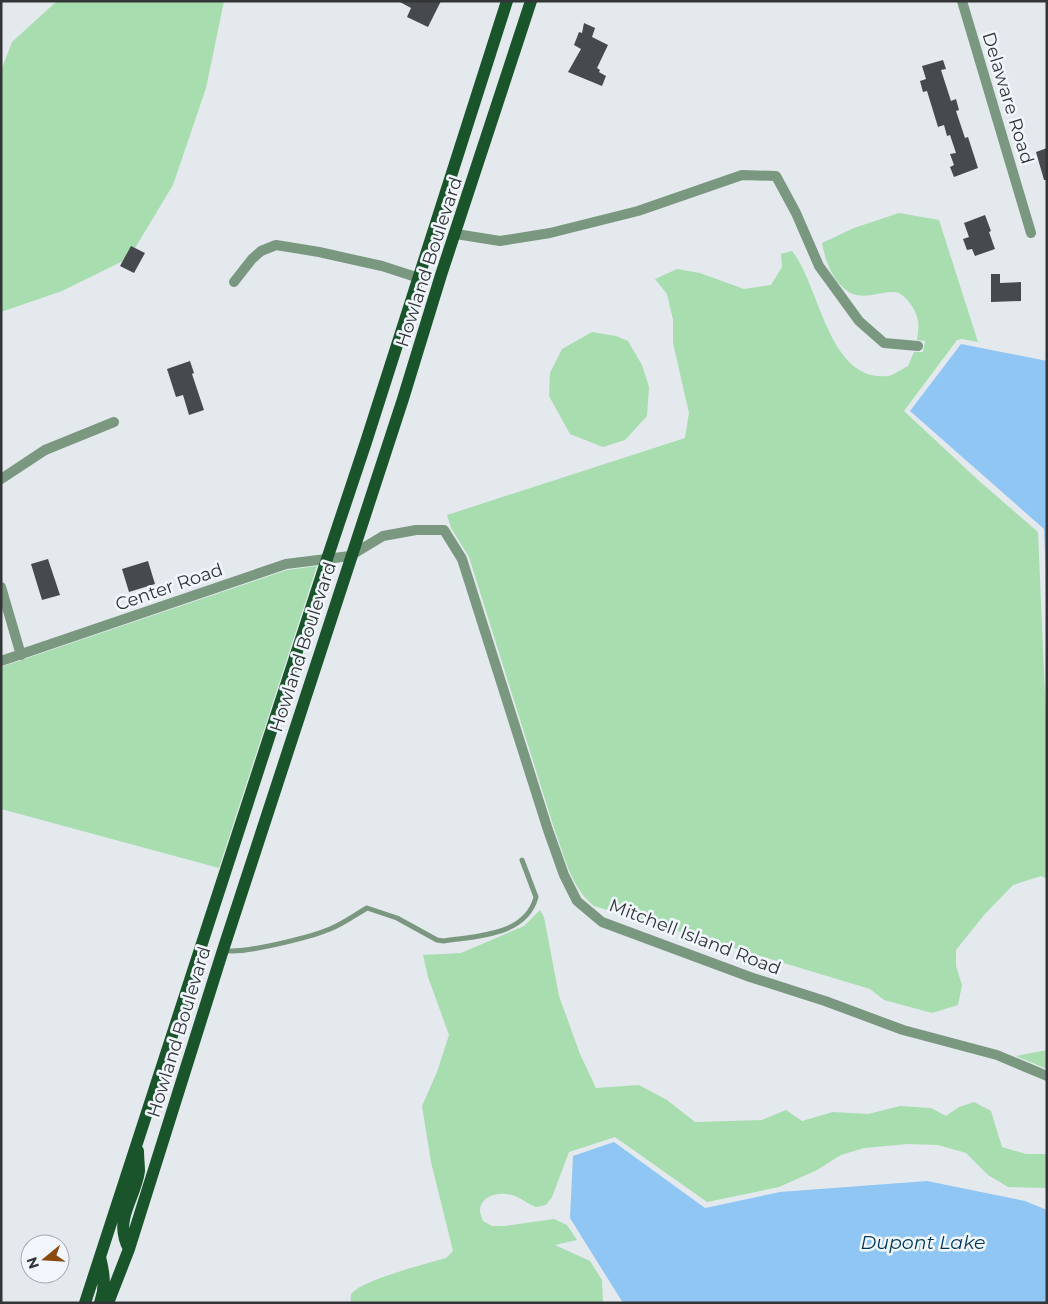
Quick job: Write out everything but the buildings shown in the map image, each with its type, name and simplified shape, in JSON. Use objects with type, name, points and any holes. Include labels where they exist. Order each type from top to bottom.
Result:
[{"type":"main road","name":"Howland Boulevard","points":[[85,1303],[419,278],[507,1]]},
{"type":"main road","name":"Howland Boulevard","points":[[108,1303],[129,1249],[222,950],[350,556],[403,400],[531,1]]},
{"type":"main road","points":[[129,1249],[122,1229],[139,1172],[138,1141]]},
{"type":"main road","points":[[100,1257],[105,1285],[100,1303]]},
{"type":"street","name":"Delaware Road","points":[[962,1],[1031,232]]},
{"type":"street","points":[[456,234],[500,241],[550,234],[638,211],[742,175],[776,176],[796,213],[819,266],[859,321],[884,343],[918,346]]},
{"type":"street","points":[[234,282],[261,250],[276,245],[382,266],[419,278]]},
{"type":"street","points":[[1,479],[45,450],[114,422]]},
{"type":"street","name":"Mitchell Island Road","points":[[350,556],[383,536],[416,530],[444,530],[462,559],[564,875],[577,902],[602,922],[903,1030],[997,1055],[1047,1076]]},
{"type":"street","name":"Center Road","points":[[1,661],[286,564],[350,556]]},
{"type":"street","points":[[1,587],[21,655]]},
{"type":"lane","points":[[222,950],[230,952],[248,950],[326,930],[367,908],[403,920],[437,940],[444,941],[500,931],[522,920],[534,904],[536,898],[522,860]]},
{"type":"green space","points":[[57,1],[224,1],[206,88],[173,185],[129,258],[62,291],[1,312],[1,71],[12,42]]},
{"type":"green space","points":[[899,213],[939,220],[978,342],[957,340],[904,411],[978,480],[1038,532],[1047,742],[1047,879],[1041,876],[1013,885],[984,915],[956,950],[956,966],[962,985],[958,1005],[932,1013],[884,1000],[870,989],[594,906],[586,899],[574,881],[565,860],[469,557],[451,528],[447,515],[685,438],[689,413],[673,343],[673,320],[667,294],[655,279],[677,269],[700,273],[744,289],[771,285],[782,267],[781,254],[792,251],[802,266],[828,329],[839,348],[852,364],[868,374],[888,376],[908,366],[914,352],[923,352],[925,341],[917,340],[918,321],[910,303],[899,293],[895,292],[863,296],[846,290],[832,272],[825,257],[822,243],[854,228]]},
{"type":"green space","points":[[592,332],[616,336],[628,341],[642,365],[649,387],[647,416],[625,440],[603,447],[570,434],[549,396],[550,373],[562,349]]},
{"type":"green space","points":[[317,566],[219,868],[1,809],[1,667],[287,570]]},
{"type":"green space","points":[[540,910],[544,917],[559,996],[580,1054],[596,1088],[639,1085],[667,1100],[695,1122],[762,1120],[786,1110],[802,1121],[833,1112],[868,1114],[900,1106],[931,1108],[946,1116],[959,1107],[974,1102],[991,1111],[1002,1147],[1026,1154],[1047,1154],[1047,1188],[1008,1187],[988,1175],[966,1153],[938,1145],[908,1144],[864,1148],[841,1155],[817,1170],[779,1187],[707,1202],[615,1137],[569,1152],[552,1197],[546,1205],[536,1207],[515,1196],[499,1194],[484,1200],[480,1210],[483,1221],[492,1226],[554,1219],[567,1225],[577,1240],[555,1245],[590,1261],[602,1280],[603,1303],[351,1303],[351,1295],[366,1284],[394,1273],[446,1258],[453,1251],[431,1162],[422,1106],[437,1072],[449,1035],[428,977],[423,955],[461,953],[524,926]]},
{"type":"green space","points":[[1047,1050],[1047,1069],[1016,1056]]},
{"type":"water","points":[[961,344],[1047,361],[1047,612],[1044,529],[910,411]]},
{"type":"water","name":"Dupont Lake","points":[[614,1142],[705,1208],[780,1192],[927,1181],[1025,1201],[1047,1210],[1047,1303],[623,1303],[570,1218],[573,1156]]}]
